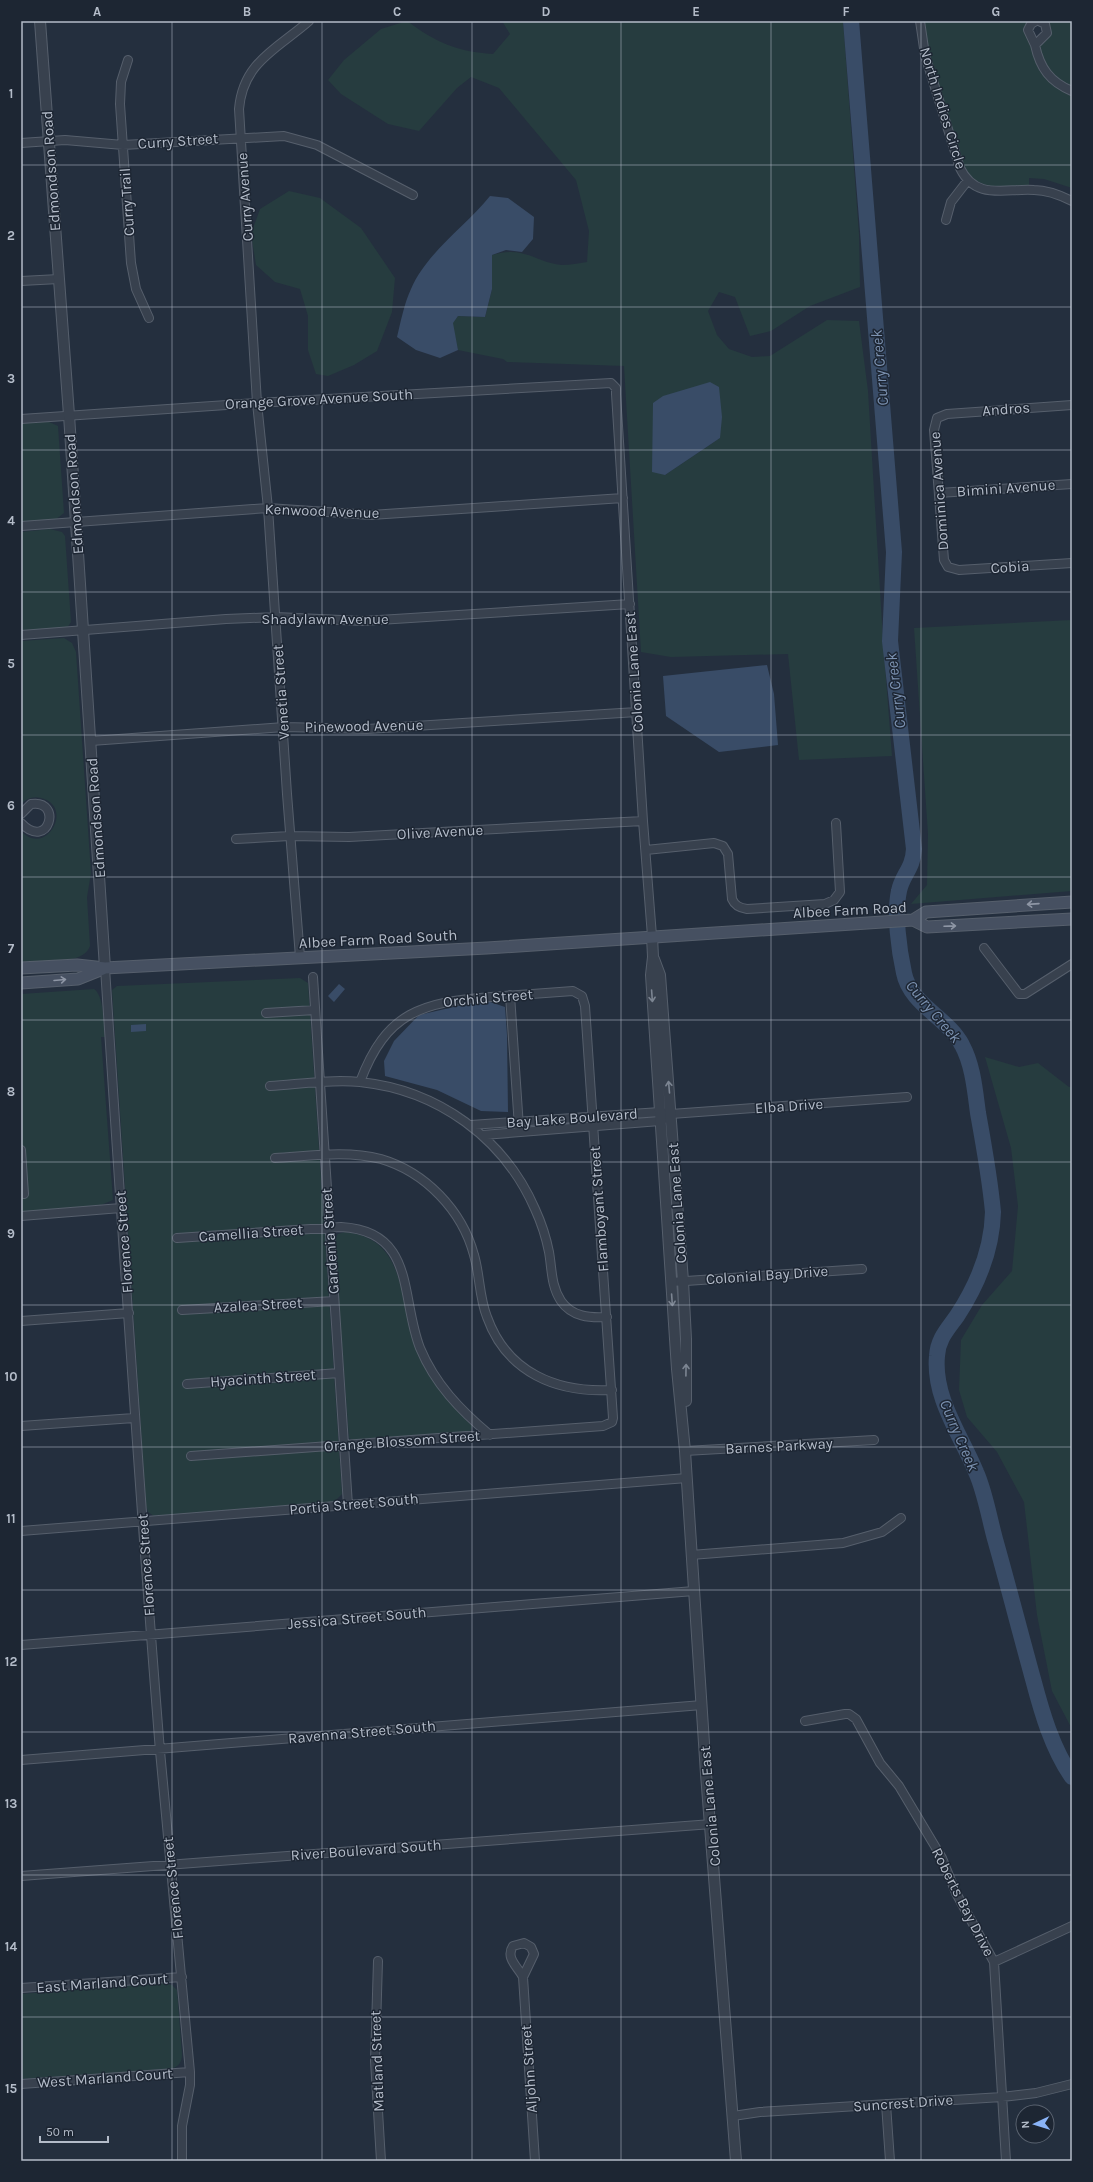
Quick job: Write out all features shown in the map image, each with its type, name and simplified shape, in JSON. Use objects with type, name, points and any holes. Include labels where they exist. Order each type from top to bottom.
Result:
[{"type":"main road","points":[[913,920],[926,912],[1072,902]]},
{"type":"main road","name":"Albee Farm Road","points":[[652,936],[868,924],[913,920],[927,927],[1072,919]]},
{"type":"main road","name":"Albee Farm Road South","points":[[21,968],[77,965],[105,968],[487,948],[652,936]]},
{"type":"main road","name":"Albee Farm Road South","points":[[21,983],[78,979],[105,968]]},
{"type":"street","name":"Edmondson Road","points":[[40,21],[69,415],[105,968]]},
{"type":"street","name":"Curry Avenue","points":[[257,403],[240,102],[251,71],[264,56],[309,21]]},
{"type":"street","name":"North Indies Circle","points":[[920,21],[926,55],[945,122],[960,168],[968,180],[979,188],[994,192],[1039,190],[1054,193],[1072,201]]},
{"type":"street","points":[[1035,45],[1047,33],[1045,24],[1038,21],[1031,24],[1028,30],[1035,45],[1039,61],[1047,74],[1059,85],[1072,91]]},
{"type":"street","name":"Curry Trail","points":[[128,60],[122,77],[120,93],[131,263],[136,289],[149,318]]},
{"type":"street","name":"Curry Street","points":[[21,143],[49,141],[123,145],[274,135],[306,141],[327,150],[413,195]]},
{"type":"street","points":[[946,220],[951,202],[968,180]]},
{"type":"street","points":[[21,281],[59,278]]},
{"type":"street","name":"Orange Grove Avenue South","points":[[21,419],[608,382],[616,388]]},
{"type":"street","name":"Colonia Lane East","points":[[616,388],[643,821],[652,936],[653,957],[651,975],[671,1282],[685,1451],[691,1555],[736,2161]]},
{"type":"street","name":"Venetia Street","points":[[257,403],[268,508],[284,728],[290,836],[300,957]]},
{"type":"street","name":"Andros","points":[[940,416],[949,413],[1072,405]]},
{"type":"street","name":"Dominica Avenue","points":[[940,416],[936,420],[934,427],[944,560],[948,567]]},
{"type":"street","name":"Bimini Avenue","points":[[939,493],[1072,484]]},
{"type":"street","name":"Kenwood Avenue","points":[[21,526],[268,508],[371,515],[623,498]]},
{"type":"street","name":"Cobia","points":[[948,567],[959,570],[1072,563]]},
{"type":"street","name":"Shadylawn Avenue","points":[[21,635],[276,617],[362,620],[630,604]]},
{"type":"street","name":"Pinewood Avenue","points":[[91,741],[284,728],[367,729],[637,712]]},
{"type":"street","points":[[21,814],[31,804],[40,804],[48,810],[50,820],[46,828],[38,832],[29,830],[21,822]]},
{"type":"street","name":"Olive Avenue","points":[[236,839],[290,836],[349,836],[643,821]]},
{"type":"street","points":[[646,850],[714,843],[723,846],[727,850],[729,858],[732,899],[740,908],[747,909],[825,904],[834,900],[840,892],[836,823]]},
{"type":"street","points":[[984,948],[1019,994],[1025,994],[1072,964]]},
{"type":"street","name":"Colonia Lane East","points":[[653,957],[660,975],[672,1114],[683,1281],[686,1339],[685,1451]]},
{"type":"street","name":"Florence Street","points":[[105,968],[129,1313],[134,1418],[144,1521],[151,1635],[169,1864],[182,1977],[190,2072],[190,2085],[182,2126],[182,2161]]},
{"type":"street","name":"Gardenia Street","points":[[313,977],[348,1505]]},
{"type":"street","name":"Orchid Street","points":[[360,1082],[366,1065],[377,1046],[393,1028],[411,1014],[429,1005],[450,1000],[574,991],[582,996]]},
{"type":"street","points":[[510,995],[520,1132]]},
{"type":"street","name":"Flamboyant Street","points":[[582,996],[585,1006],[594,1126],[614,1413],[612,1422]]},
{"type":"street","points":[[266,1013],[315,1010]]},
{"type":"street","points":[[270,1086],[320,1082],[360,1082],[386,1086],[415,1095],[441,1107],[471,1125],[483,1135],[514,1170],[536,1210],[547,1243],[553,1284],[562,1302],[579,1315],[587,1317],[607,1317]]},
{"type":"street","name":"Elba Drive","points":[[672,1114],[907,1097]]},
{"type":"street","name":"Bay Lake Boulevard","points":[[471,1125],[593,1116],[660,1116],[672,1114]]},
{"type":"street","points":[[483,1135],[594,1126],[660,1116]]},
{"type":"street","points":[[21,1150],[24,1194]]},
{"type":"street","points":[[275,1158],[325,1155],[360,1155],[382,1160],[404,1169],[432,1189],[448,1204],[464,1227],[474,1254],[487,1319],[496,1335],[513,1358],[530,1372],[560,1386],[586,1391],[612,1390]]},
{"type":"street","points":[[21,1216],[121,1208]]},
{"type":"street","name":"Camellia Street","points":[[177,1238],[330,1227],[350,1227],[368,1232],[383,1241],[395,1255],[402,1270],[414,1330],[428,1363],[449,1397],[490,1434]]},
{"type":"street","name":"Colonial Bay Drive","points":[[671,1282],[862,1269]]},
{"type":"street","name":"Azalea Street","points":[[182,1310],[334,1301]]},
{"type":"street","points":[[21,1321],[129,1313]]},
{"type":"street","name":"Hyacinth Street","points":[[187,1384],[339,1373]]},
{"type":"street","points":[[21,1426],[134,1418]]},
{"type":"street","name":"Orange Blossom Street","points":[[191,1456],[604,1426],[612,1422]]},
{"type":"street","name":"Barnes Parkway","points":[[685,1451],[874,1440]]},
{"type":"street","name":"Portia Street South","points":[[21,1531],[686,1478]]},
{"type":"street","points":[[691,1555],[843,1543],[882,1532],[901,1518]]},
{"type":"street","name":"Jessica Street South","points":[[21,1645],[694,1591]]},
{"type":"street","name":"Ravenna Street South","points":[[21,1760],[702,1705]]},
{"type":"street","name":"Roberts Bay Drive","points":[[805,1721],[845,1714],[849,1714],[856,1719],[880,1763],[899,1786],[942,1858],[956,1893],[994,1962],[1006,2161]]},
{"type":"street","name":"River Boulevard South","points":[[21,1876],[712,1824]]},
{"type":"street","points":[[994,1962],[1072,1926]]},
{"type":"street","name":"Matland Street","points":[[378,1961],[375,2061],[381,2161]]},
{"type":"street","name":"East Marland Court","points":[[21,1988],[182,1977]]},
{"type":"street","name":"Aljohn Street","points":[[523,1977],[535,2161]]},
{"type":"street","name":"West Marland Court","points":[[21,2084],[190,2072]]},
{"type":"street","name":"Suncrest Drive","points":[[733,2116],[760,2112],[1002,2097],[1036,2093],[1072,2084]]},
{"type":"street","points":[[886,2104],[890,2161]]},
{"type":"green space","points":[[407,21],[427,35],[447,45],[469,51],[493,54],[510,34],[502,21],[843,21],[859,234],[860,287],[810,306],[771,331],[750,336],[735,297],[719,292],[708,311],[717,335],[729,349],[752,357],[770,356],[827,320],[859,321],[868,391],[883,640],[892,756],[799,760],[788,654],[671,657],[641,652],[624,366],[507,362],[503,359],[458,350],[452,323],[458,316],[485,317],[492,289],[492,255],[503,252],[521,253],[543,261],[562,265],[587,262],[589,231],[576,180],[499,88],[471,77],[457,88],[419,131],[388,124],[341,94],[328,80],[344,60],[381,29]],"holes":[[[653,403],[720,438],[665,475],[653,431]]]},
{"type":"green space","points":[[924,21],[1031,21],[1027,36],[1039,70],[1050,83],[1072,95],[1072,188],[1044,179],[1029,178],[1029,186],[994,187],[978,182],[964,170],[930,60]]},
{"type":"green space","points":[[1047,21],[1072,21],[1072,86],[1054,76],[1043,59],[1040,46],[1051,31],[1050,25]]},
{"type":"green space","points":[[289,191],[320,198],[361,228],[395,278],[392,312],[377,351],[354,365],[328,376],[316,374],[308,350],[308,316],[300,289],[275,282],[256,265],[251,234],[260,209]]},
{"type":"green space","points":[[47,421],[58,426],[64,513],[55,520],[21,524],[21,424]]},
{"type":"green space","points":[[50,529],[62,532],[65,536],[71,622],[67,628],[21,632],[21,532]]},
{"type":"green space","points":[[1072,620],[1072,891],[911,904],[927,885],[928,834],[914,628]]},
{"type":"green space","points":[[64,638],[72,643],[76,652],[91,873],[87,897],[90,946],[86,952],[79,957],[70,960],[21,962],[21,831],[30,838],[39,838],[47,835],[53,828],[56,819],[56,810],[51,803],[36,797],[26,800],[21,804],[21,641]]},
{"type":"green space","points":[[300,978],[308,983],[342,1494],[334,1502],[154,1516],[148,1512],[146,1505],[112,990],[117,986]]},
{"type":"green space","points":[[94,989],[100,997],[104,1019],[105,1037],[101,1037],[113,1200],[101,1205],[21,1212],[21,994]]},
{"type":"green space","points":[[985,1057],[1019,1067],[1038,1063],[1069,1087],[1072,1087],[1072,1729],[1052,1691],[1037,1615],[1024,1502],[997,1452],[967,1417],[959,1390],[961,1340],[982,1305],[1012,1271],[1018,1206],[1011,1148]]},
{"type":"green space","points":[[345,1232],[367,1237],[382,1248],[392,1262],[399,1279],[412,1338],[419,1356],[430,1376],[442,1393],[472,1426],[470,1432],[354,1441],[349,1438],[334,1239],[338,1234]]},
{"type":"green space","points":[[164,1983],[172,1985],[177,1990],[182,2054],[181,2062],[176,2067],[170,2069],[21,2079],[21,1994]]},
{"type":"water","points":[[490,196],[508,198],[534,217],[533,239],[522,252],[506,250],[492,255],[492,289],[485,317],[458,316],[453,323],[458,350],[440,358],[416,350],[397,337],[411,289],[418,276],[436,251]]},
{"type":"water","points":[[710,382],[719,387],[722,417],[720,438],[665,475],[652,472],[653,403],[663,396]]},
{"type":"water","points":[[767,665],[774,694],[778,745],[719,752],[666,716],[663,676]]},
{"type":"water","points":[[339,984],[345,989],[334,1002],[328,996]]},
{"type":"water","points":[[484,1000],[505,1007],[508,1112],[481,1111],[437,1090],[385,1076],[384,1061],[394,1041],[419,1015]]},
{"type":"water","points":[[146,1024],[146,1031],[131,1032],[131,1025]]},
{"type":"waterway","name":"Curry Creek","points":[[851,21],[894,552],[890,641],[914,849],[912,862],[902,880],[899,891],[897,921],[900,954],[904,973],[914,994],[956,1035],[969,1061],[975,1087],[989,1175],[993,1212],[987,1254],[965,1304],[941,1340],[937,1356],[937,1372],[939,1387],[949,1416],[970,1458],[982,1488],[1044,1717],[1053,1742],[1072,1777]]}]
